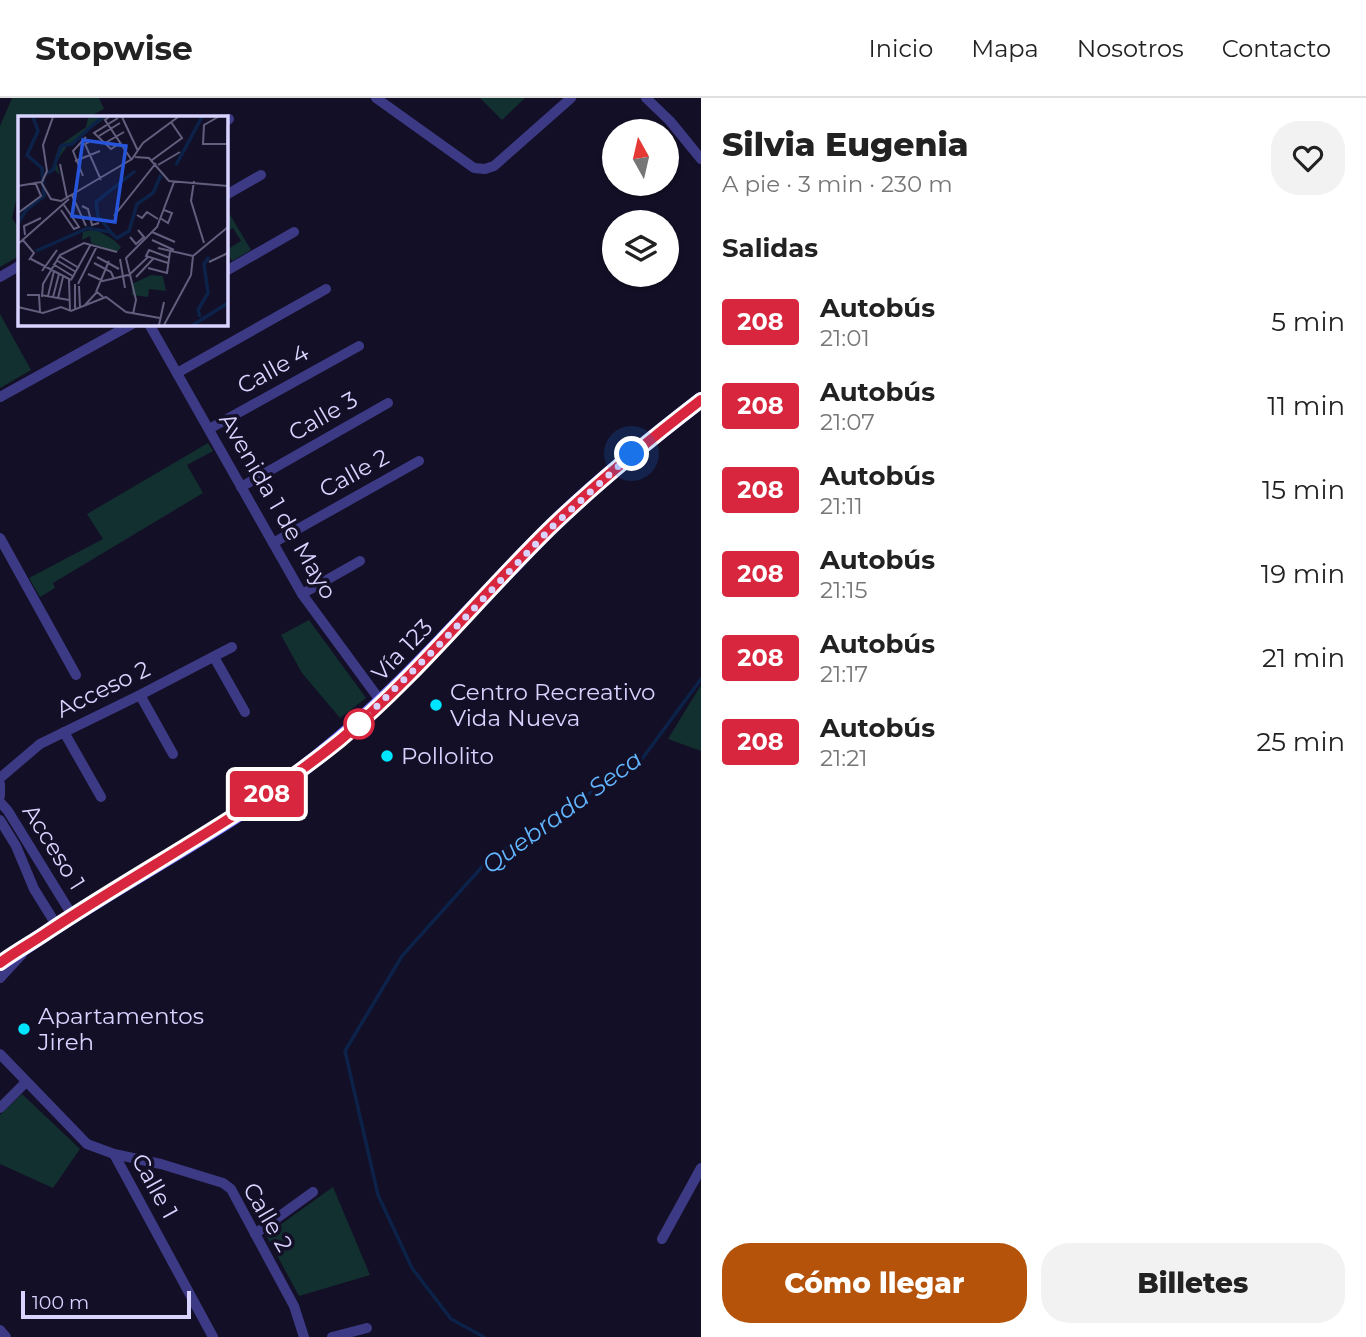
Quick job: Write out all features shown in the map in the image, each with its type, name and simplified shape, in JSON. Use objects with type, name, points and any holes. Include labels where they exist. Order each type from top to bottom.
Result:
[{"type":"main road","name":"Vía 123","points":[[0,963],[72,915],[195,841],[318,758],[382,703],[597,484],[701,400]]},
{"type":"street","points":[[376,98],[474,168],[485,169],[494,166],[571,98]]},
{"type":"street","points":[[646,98],[670,121],[701,159]]},
{"type":"street","points":[[228,194],[261,175]]},
{"type":"street","points":[[228,270],[294,232]]},
{"type":"street","points":[[0,277],[18,267]]},
{"type":"street","points":[[177,373],[326,289]]},
{"type":"street","points":[[0,397],[128,326]]},
{"type":"street","name":"Avenida 1 de Mayo","points":[[150,326],[302,594],[382,703]]},
{"type":"street","name":"Calle 4","points":[[209,429],[359,346]]},
{"type":"street","name":"Calle 3","points":[[242,487],[388,402]]},
{"type":"street","name":"Calle 2","points":[[273,543],[419,461]]},
{"type":"street","points":[[0,538],[76,675]]},
{"type":"street","points":[[302,594],[360,561]]},
{"type":"street","name":"Acceso 2","points":[[0,778],[40,744],[232,647]]},
{"type":"street","points":[[214,657],[245,712]]},
{"type":"street","points":[[140,695],[173,754]]},
{"type":"street","points":[[64,733],[101,797]]},
{"type":"street","points":[[0,784],[0,796]]},
{"type":"street","name":"Acceso 1","points":[[0,803],[21,843],[26,874],[57,926]]},
{"type":"street","name":"Acceso 1","points":[[0,820],[58,891],[72,915]]},
{"type":"street","points":[[42,902],[58,891]]},
{"type":"street","points":[[0,978],[32,942]]},
{"type":"street","name":"Calle 1","points":[[0,1054],[87,1144],[114,1154],[213,1337]]},
{"type":"street","points":[[0,1108],[26,1082]]},
{"type":"street","name":"Calle 2","points":[[114,1154],[161,1164],[223,1183],[231,1189],[294,1306],[304,1337]]},
{"type":"street","points":[[662,1239],[701,1168]]},
{"type":"street","points":[[255,1234],[313,1192]]},
{"type":"street","points":[[332,1337],[367,1328]]},
{"type":"street","points":[[0,1330],[6,1337]]},
{"type":"green space","points":[[12,98],[99,98],[104,109],[91,116],[18,116],[18,192],[12,218],[18,227],[18,257],[0,267],[0,126]]},
{"type":"green space","points":[[480,98],[525,98],[502,120]]},
{"type":"green space","points":[[228,211],[251,250],[232,261],[228,249],[241,241],[233,228],[228,231]]},
{"type":"green space","points":[[0,314],[31,370],[0,388]]},
{"type":"green space","points":[[208,443],[213,451],[187,465],[203,493],[53,583],[55,588],[40,597],[29,578],[103,539],[87,514]]},
{"type":"green space","points":[[309,620],[366,698],[340,718],[302,673],[281,635]]},
{"type":"green space","points":[[701,685],[701,751],[668,739]]},
{"type":"green space","points":[[22,1094],[80,1149],[53,1188],[0,1164],[0,1115]]},
{"type":"green space","points":[[333,1187],[370,1275],[299,1296],[266,1235]]},
{"type":"waterway","name":"Quebrada Seca","points":[[484,1337],[451,1319],[412,1268],[378,1195],[345,1051],[402,956],[489,859],[642,759],[701,679]]},
{"type":"bus line","name":"208","points":[[0,963],[94,901],[195,841],[318,758],[382,703],[597,484],[701,400]]},
{"type":"place","name":"Centro Recreativo Vida Nueva","points":[[436,705]]},
{"type":"place","name":"Pollolito","points":[[387,756]]},
{"type":"place","name":"Apartamentos Jireh","points":[[24,1029]]},
{"type":"route","points":[[359,724],[551,528],[632,454]]}]
